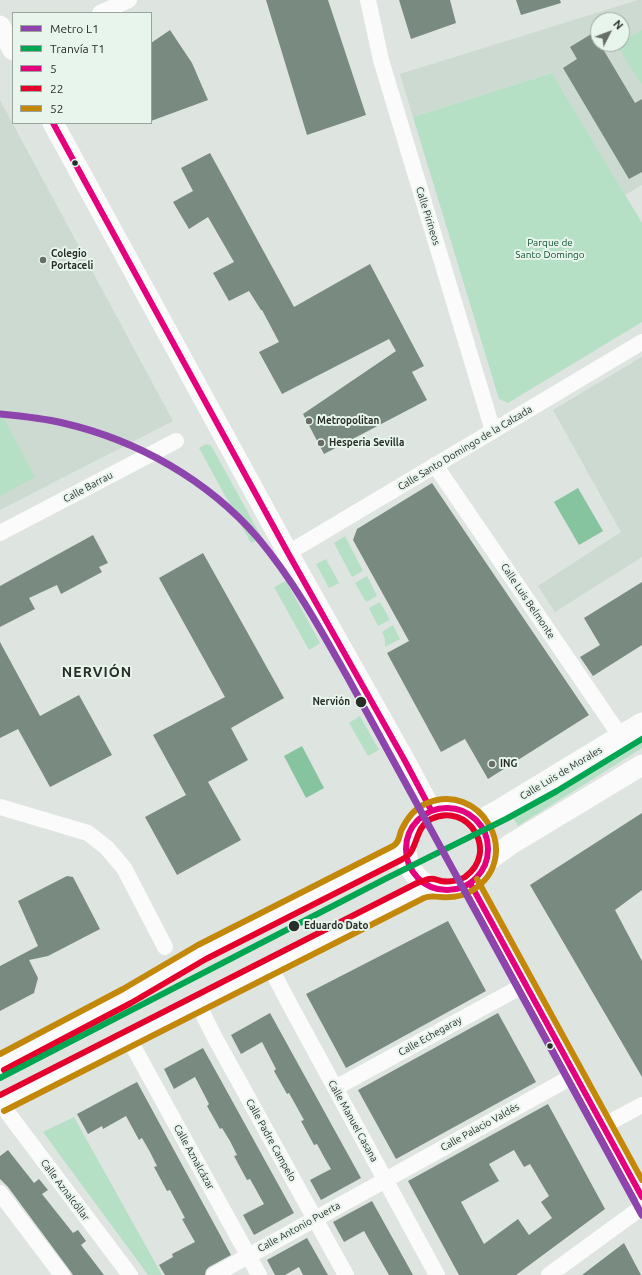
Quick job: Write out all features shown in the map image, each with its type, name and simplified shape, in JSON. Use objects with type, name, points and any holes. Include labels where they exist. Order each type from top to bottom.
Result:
[{"type":"main road","points":[[0,26],[12,48]]},
{"type":"main road","points":[[54,124],[288,553],[431,810]]},
{"type":"main road","name":"Calle Luis de Morales","points":[[479,821],[642,723]]},
{"type":"main road","points":[[486,862],[511,844],[642,765]]},
{"type":"main road","points":[[444,807],[457,808],[468,813],[479,821],[485,830],[489,852],[480,874],[470,883],[460,888],[448,890],[431,887],[418,878],[407,857],[406,847],[411,828],[420,817],[431,810],[444,807]]},
{"type":"main road","points":[[0,1063],[127,996],[202,952],[377,864],[406,847]]},
{"type":"main road","points":[[470,883],[642,1197]]},
{"type":"main road","points":[[0,1104],[405,898],[431,887]]},
{"type":"street","points":[[102,12],[129,0]]},
{"type":"street","name":"Calle Pirineos","points":[[368,0],[380,60],[494,431]]},
{"type":"street","name":"Calle Santo Domingo de la Calzada","points":[[288,553],[642,342]]},
{"type":"street","name":"Calle Barrau","points":[[0,533],[176,441]]},
{"type":"street","name":"Calle Luis Belmonte","points":[[435,465],[621,737]]},
{"type":"street","points":[[0,807],[88,833],[107,848],[124,868],[165,947]]},
{"type":"street","name":"Calle Manuel Casana","points":[[270,967],[437,1275]]},
{"type":"street","name":"Calle Echegaray","points":[[335,1088],[526,984]]},
{"type":"street","name":"Calle Padre Campelo","points":[[198,1004],[215,1038],[346,1275]]},
{"type":"street","name":"Calle Aznalcázar","points":[[129,1039],[259,1275]]},
{"type":"street","name":"Calle Palacio Valdés","points":[[385,1180],[575,1075]]},
{"type":"street","name":"Calle Aznalcóllar","points":[[0,1104],[130,1275]]},
{"type":"street","points":[[603,1126],[642,1105]]},
{"type":"street","name":"Calle Antonio Puerta","points":[[214,1275],[385,1180]]},
{"type":"street","points":[[0,1194],[62,1275]]},
{"type":"street","points":[[549,1275],[642,1207]]},
{"type":"shaded area","points":[[642,0],[642,185],[625,195],[552,73],[413,117],[400,74],[590,15],[590,52],[630,52],[630,12],[599,12]]},
{"type":"shaded area","name":"Colegio Portaceli","points":[[0,100],[173,421],[0,510]]},
{"type":"shaded area","points":[[642,357],[642,557],[555,612],[538,586],[621,532],[553,410]]},
{"type":"shaded area","points":[[578,488],[603,531],[579,545],[554,502]]},
{"type":"shaded area","points":[[302,746],[324,788],[306,798],[284,756]]},
{"type":"green space","points":[[642,30],[641,84],[621,52],[630,52],[630,37]]},
{"type":"green space","name":"Parque de Santo Domingo","points":[[552,73],[642,223],[642,322],[508,403],[499,399],[413,117]]},
{"type":"green space","points":[[0,411],[35,477],[0,496]]},
{"type":"green space","points":[[206,444],[212,447],[262,538],[251,543],[199,448]]},
{"type":"green space","points":[[345,536],[363,571],[352,577],[334,543]]},
{"type":"green space","points":[[326,559],[339,583],[329,588],[316,564]]},
{"type":"green space","points":[[367,576],[377,596],[366,602],[355,583]]},
{"type":"green space","points":[[286,581],[320,643],[309,650],[274,587]]},
{"type":"green space","points":[[380,602],[390,620],[378,626],[369,608]]},
{"type":"green space","points":[[393,625],[400,639],[385,647],[385,639],[382,632]]},
{"type":"green space","points":[[360,716],[379,750],[368,756],[349,723]]},
{"type":"green space","points":[[642,736],[642,748],[518,826],[512,816]]},
{"type":"green space","points":[[74,1117],[162,1275],[148,1275],[43,1132]]},
{"type":"building","points":[[266,0],[328,0],[366,115],[307,135]]},
{"type":"building","points":[[399,0],[450,0],[456,23],[411,39]]},
{"type":"building","points":[[516,0],[560,0],[561,3],[521,15]]},
{"type":"building","points":[[170,30],[192,63],[208,100],[152,121],[152,42]]},
{"type":"building","points":[[590,35],[590,52],[605,52],[635,103],[642,99],[642,172],[629,179],[563,68],[577,59],[570,47]]},
{"type":"building","points":[[210,153],[294,307],[370,264],[424,366],[412,372],[427,400],[324,454],[303,414],[396,351],[389,339],[282,394],[259,352],[279,342],[262,310],[249,291],[229,301],[213,273],[234,262],[208,217],[189,229],[173,202],[193,191],[181,168]]},
{"type":"building","points":[[432,483],[589,715],[488,779],[465,739],[441,752],[387,653],[409,641],[353,540],[357,529]]},
{"type":"building","points":[[93,535],[108,563],[99,567],[102,572],[61,594],[57,585],[29,598],[35,609],[0,627],[0,586]]},
{"type":"building","points":[[203,553],[284,698],[231,728],[248,760],[208,782],[241,840],[177,875],[145,817],[186,795],[153,735],[225,697],[159,578]]},
{"type":"building","points":[[642,582],[642,645],[593,676],[580,657],[600,645],[584,618]]},
{"type":"building","points":[[0,642],[40,716],[79,695],[112,755],[50,787],[18,729],[0,738]]},
{"type":"building","points":[[642,813],[642,890],[615,910],[642,961],[642,1077],[530,885]]},
{"type":"building","points":[[67,876],[73,877],[100,929],[48,956],[29,960],[38,978],[34,993],[0,1011],[0,966],[38,946],[18,901]]},
{"type":"building","points":[[448,921],[486,991],[346,1068],[306,994]]},
{"type":"building","points":[[270,1013],[361,1178],[321,1200],[310,1180],[331,1169],[317,1144],[314,1145],[301,1121],[304,1120],[289,1093],[287,1094],[274,1071],[276,1069],[262,1042],[241,1054],[231,1035]]},
{"type":"building","points":[[498,1013],[536,1082],[396,1159],[358,1090]]},
{"type":"building","points":[[203,1048],[294,1213],[254,1235],[243,1215],[264,1204],[250,1179],[247,1180],[234,1156],[237,1155],[230,1141],[222,1128],[220,1129],[207,1106],[209,1104],[195,1077],[174,1089],[164,1069]]},
{"type":"building","points":[[137,1082],[231,1255],[209,1267],[206,1270],[205,1275],[165,1275],[159,1265],[173,1257],[172,1254],[195,1242],[182,1219],[185,1218],[170,1190],[167,1191],[154,1167],[157,1166],[150,1152],[142,1138],[139,1140],[126,1116],[103,1129],[102,1126],[88,1134],[77,1114]]},
{"type":"building","points":[[548,1104],[605,1209],[516,1275],[459,1275],[408,1181]],"holes":[[[514,1150],[524,1167],[530,1164],[549,1196],[541,1202],[552,1218],[529,1235],[518,1219],[484,1244],[461,1202],[499,1181],[489,1164]]]},
{"type":"building","points":[[8,1150],[34,1183],[39,1179],[48,1190],[42,1194],[73,1233],[78,1230],[86,1241],[81,1245],[104,1275],[73,1275],[8,1187],[0,1179],[0,1156]]},
{"type":"building","points":[[372,1201],[413,1275],[389,1275],[364,1231],[344,1242],[333,1222]]},
{"type":"building","points":[[307,1238],[328,1275],[303,1275],[299,1267],[285,1275],[275,1275],[267,1260]]},
{"type":"building","points":[[624,1243],[641,1275],[582,1275]]},
{"type":"metro line","name":"L1","points":[[0,414],[39,418],[91,430],[118,440],[170,465],[217,498],[238,517],[271,554],[295,589],[338,660],[642,1215]]},
{"type":"tram line","name":"T1","points":[[0,1078],[387,878],[506,819],[557,791],[642,739]]},
{"type":"transit line","name":"5","points":[[54,124],[288,553],[431,810]]},
{"type":"transit line","name":"52","points":[[0,1054],[123,989],[198,945],[395,845],[398,842],[405,823],[417,809],[425,804],[445,799],[463,802],[478,811],[489,825],[495,841],[495,859],[488,876],[473,890],[466,894],[454,897],[431,896],[424,898],[4,1111]]},
{"type":"transit line","name":"5","points":[[447,808],[463,811],[476,820],[485,833],[488,849],[485,865],[476,878],[463,887],[447,890],[431,887],[418,878],[409,865],[406,849],[409,833],[418,820],[431,811],[447,808]]},
{"type":"transit line","name":"22","points":[[0,1095],[417,883],[430,879],[450,881],[465,877],[475,867],[480,855],[479,843],[475,832],[467,823],[457,817],[445,815],[431,819],[423,825],[411,852],[404,858],[206,959],[131,1003],[4,1070]]},
{"type":"transit line","name":"52","points":[[477,879],[642,1180]]},
{"type":"transit line","name":"5","points":[[470,883],[642,1197]]},
{"type":"transit line","name":"22","points":[[463,887],[635,1201]]},
{"type":"place","name":"Colegio Portaceli","points":[[43,260]]},
{"type":"place","name":"Metropolitan","points":[[309,421]]},
{"type":"place","name":"Hesperia Sevilla","points":[[321,443]]},
{"type":"place","name":"Nervión","points":[[361,702]]},
{"type":"place","name":"ING","points":[[492,764]]},
{"type":"place","name":"Eduardo Dato","points":[[294,926]]},
{"type":"district","name":"NERVIÓN","points":[[97,672]]}]
